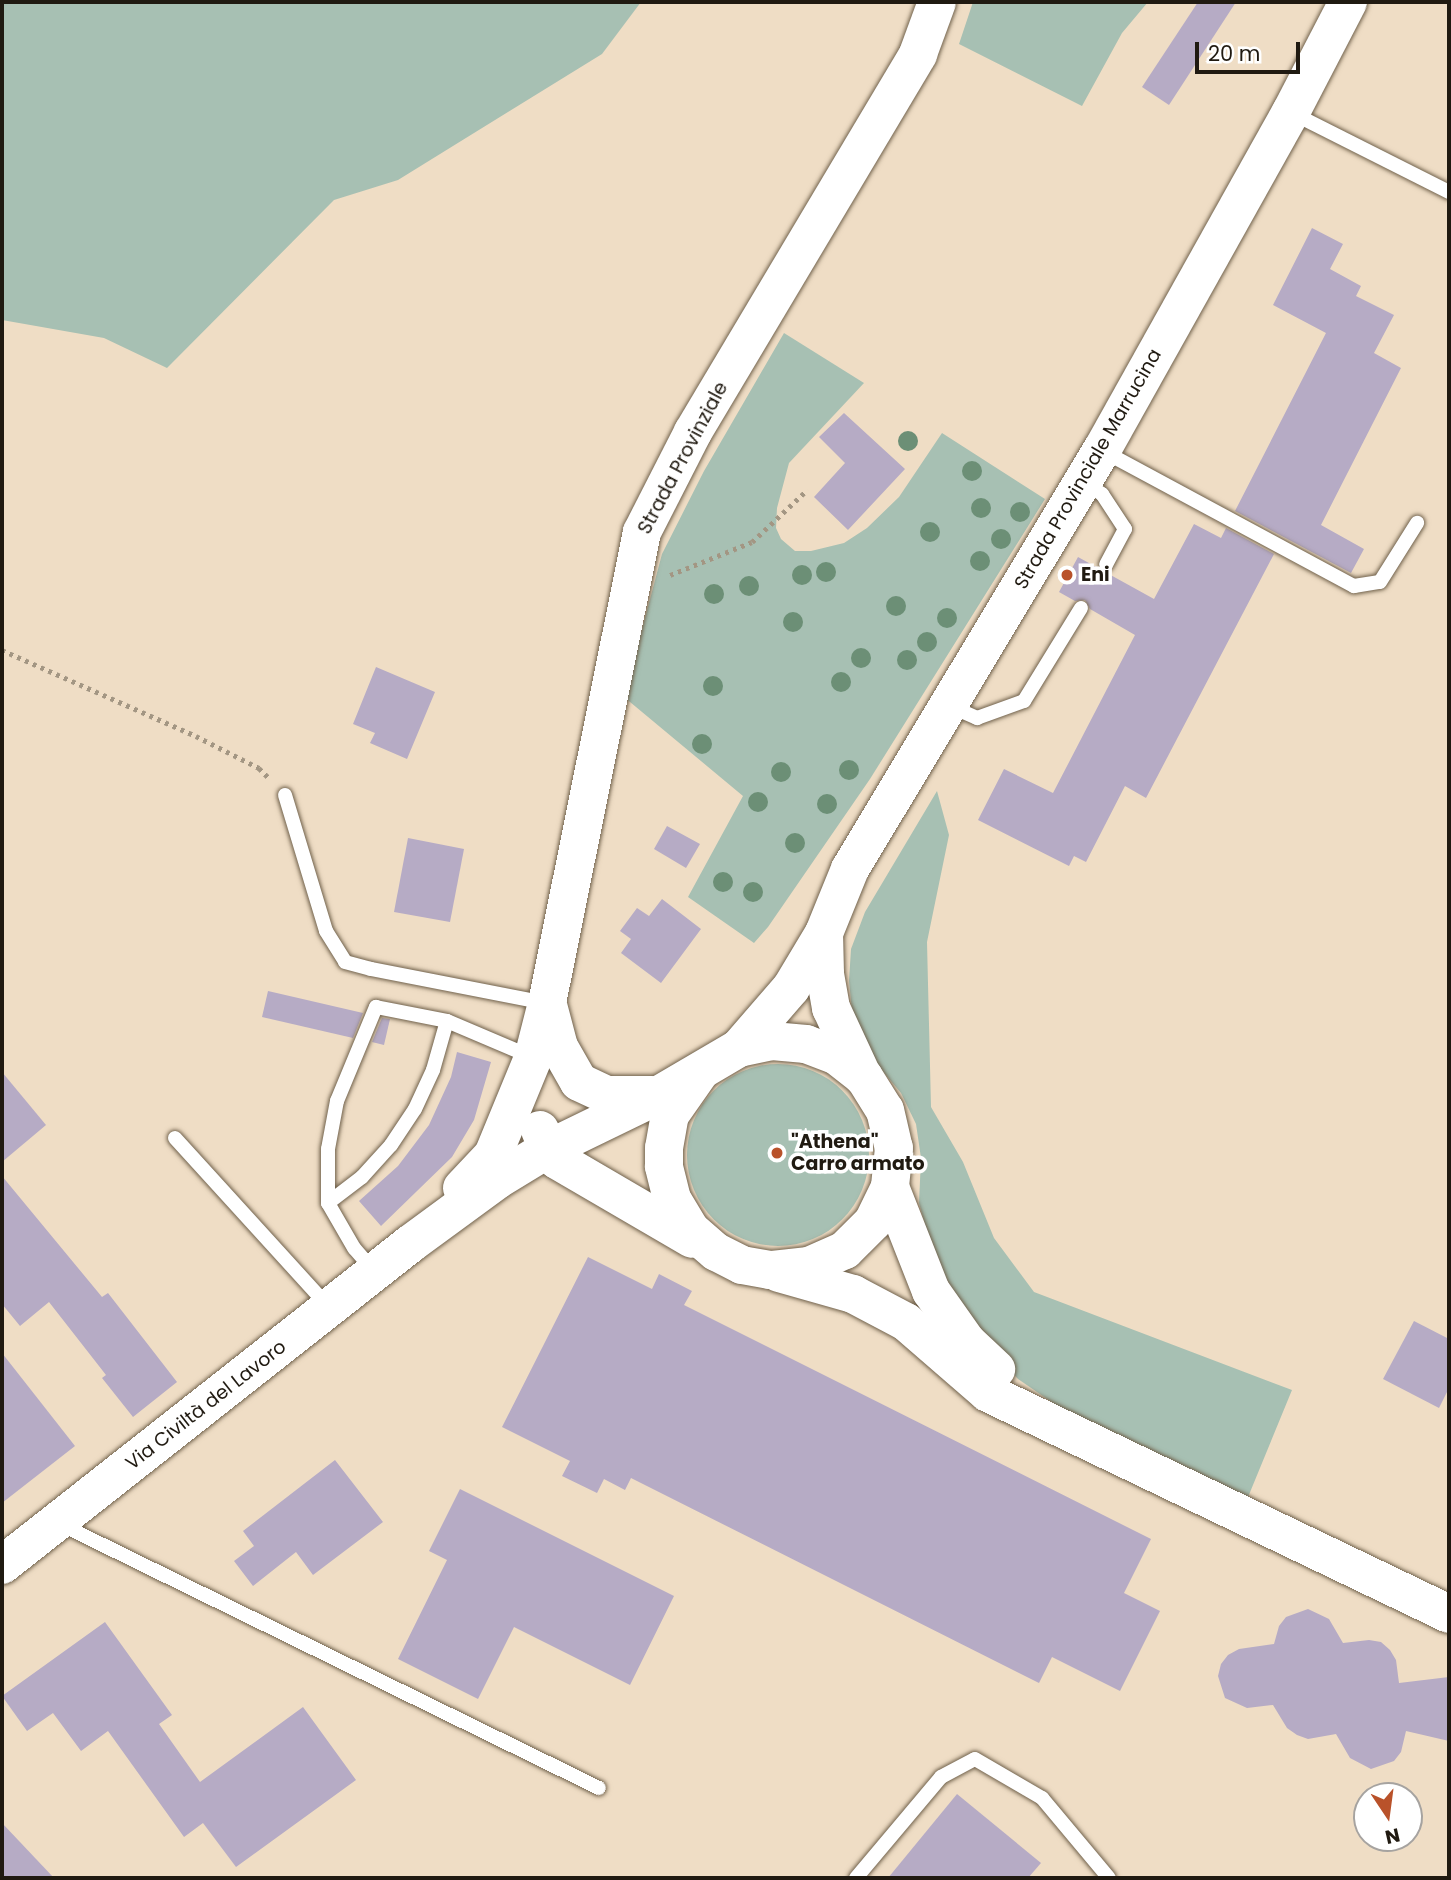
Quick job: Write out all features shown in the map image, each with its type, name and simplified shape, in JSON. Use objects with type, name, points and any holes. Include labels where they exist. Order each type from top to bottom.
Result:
[{"type":"main road","name":"Strada Provinziale","points":[[533,1058],[547,1003],[642,532],[693,432],[918,54],[937,2]]},
{"type":"main road","name":"Strada Provinciale Marrucina","points":[[739,1048],[791,988],[824,933],[850,869],[1092,466],[1291,112],[1348,2]]},
{"type":"main road","name":"Strada Provinciale Marrucina","points":[[824,933],[825,974],[831,1008],[864,1077]]},
{"type":"main road","points":[[547,1003],[559,1047],[579,1082],[607,1095],[659,1095]]},
{"type":"main road","points":[[411,1244],[497,1180],[548,1149],[659,1095],[739,1048],[772,1041],[806,1044],[837,1056],[864,1077],[885,1110],[894,1148],[890,1186],[873,1222],[845,1250],[809,1266],[771,1270]]},
{"type":"main road","points":[[533,1058],[537,1122],[548,1149],[557,1160],[602,1188],[641,1207],[742,1265],[771,1270],[853,1294],[906,1322],[988,1393],[1449,1614]]},
{"type":"main road","points":[[411,1244],[493,1155],[533,1058]]},
{"type":"main road","points":[[700,1072],[670,1115],[664,1148],[664,1166],[679,1214],[690,1229],[716,1252]]},
{"type":"main road","points":[[411,1244],[521,1187],[547,1182],[602,1188]]},
{"type":"main road","points":[[890,1186],[920,1267],[955,1327],[967,1342],[1057,1424]]},
{"type":"main road","name":"Via Civiltà del Lavoro","points":[[2,1565],[411,1244]]},
{"type":"lane","points":[[1291,112],[1449,192]]},
{"type":"lane","points":[[1092,466],[1354,586],[1380,582],[1417,523]]},
{"type":"lane","points":[[1092,466],[1102,494],[1125,529],[1106,564]]},
{"type":"lane","points":[[948,705],[977,718],[1024,701],[1081,608]]},
{"type":"lane","points":[[285,795],[326,931],[345,962],[371,970],[547,1003]]},
{"type":"lane","points":[[375,1272],[354,1248],[328,1203],[328,1149],[337,1101],[376,1007],[447,1021],[533,1058]]},
{"type":"lane","points":[[328,1203],[362,1177],[391,1145],[415,1109],[433,1070],[447,1021]]},
{"type":"lane","points":[[175,1138],[330,1308]]},
{"type":"lane","points":[[56,1522],[599,1788]]},
{"type":"lane","points":[[856,1878],[941,1777],[975,1759],[1042,1798],[1109,1878]]},
{"type":"path","points":[[629,588],[661,579],[752,542],[807,490]]},
{"type":"path","points":[[2,650],[259,768],[285,795]]},
{"type":"green space","points":[[2,2],[641,2],[602,54],[398,180],[334,200],[167,368],[104,338],[2,320]]},
{"type":"green space","points":[[973,2],[1148,2],[1122,33],[1082,106],[959,44]]},
{"type":"green space","points":[[784,333],[864,383],[789,463],[777,508],[776,528],[781,539],[795,551],[811,551],[844,543],[867,528],[899,497],[942,433],[1045,499],[870,779],[768,927],[754,943],[688,897],[743,796],[624,697],[662,554],[704,471]]},
{"type":"green space","points":[[937,791],[949,835],[927,942],[931,1107],[963,1162],[994,1238],[1034,1292],[1292,1390],[1246,1502],[1075,1418],[1018,1379],[959,1315],[937,1268],[919,1203],[921,1158],[916,1124],[901,1093],[876,1063],[852,1011],[849,981],[851,949],[865,912]]},
{"type":"green space","points":[[778,1064],[813,1071],[842,1091],[862,1120],[869,1155],[862,1190],[842,1219],[813,1239],[778,1246],[743,1239],[714,1219],[694,1190],[687,1155],[694,1120],[714,1091],[743,1071]]},
{"type":"building","points":[[1198,2],[1236,2],[1169,105],[1142,87]]},
{"type":"building","points":[[1312,228],[1343,244],[1330,269],[1361,286],[1356,296],[1394,315],[1374,353],[1401,368],[1321,525],[1364,549],[1351,573],[1235,511],[1326,333],[1273,305]]},
{"type":"building","points":[[844,413],[905,469],[848,530],[814,497],[845,463],[819,437]]},
{"type":"building","points":[[1194,524],[1221,538],[1226,528],[1274,554],[1146,798],[1125,786],[1086,862],[1074,856],[1069,866],[978,820],[1004,769],[1053,793],[1135,635],[1090,609],[1085,600],[1075,601],[1059,592],[1078,557],[1154,599]]},
{"type":"building","points":[[376,667],[435,692],[407,759],[370,743],[375,733],[353,724]]},
{"type":"building","points":[[667,826],[700,844],[686,868],[654,849]]},
{"type":"building","points":[[408,838],[464,849],[450,922],[394,912]]},
{"type":"building","points":[[662,899],[701,929],[661,983],[621,953],[631,939],[620,931],[637,908],[649,916]]},
{"type":"building","points":[[268,991],[363,1013],[353,1038],[262,1017]]},
{"type":"building","points":[[382,1018],[390,1019],[384,1045],[372,1042]]},
{"type":"building","points":[[457,1052],[491,1062],[474,1120],[452,1157],[381,1226],[359,1201],[398,1166],[429,1125],[451,1077]]},
{"type":"building","points":[[2,1072],[46,1125],[2,1162]]},
{"type":"building","points":[[2,1176],[102,1297],[108,1293],[177,1382],[133,1417],[102,1378],[106,1375],[49,1302],[20,1326],[2,1304]]},
{"type":"building","points":[[588,1257],[652,1289],[659,1274],[692,1291],[684,1305],[1151,1539],[1124,1593],[1160,1611],[1120,1691],[1052,1657],[1039,1683],[631,1478],[625,1490],[604,1479],[597,1493],[562,1476],[570,1461],[502,1427]]},
{"type":"building","points":[[1414,1321],[1449,1339],[1449,1388],[1439,1408],[1383,1379]]},
{"type":"building","points":[[2,1353],[75,1446],[2,1503]]},
{"type":"building","points":[[335,1460],[383,1522],[313,1575],[296,1552],[253,1586],[234,1561],[254,1546],[243,1531]]},
{"type":"building","points":[[460,1489],[674,1596],[630,1685],[514,1627],[478,1699],[398,1659],[447,1560],[429,1551]]},
{"type":"building","points":[[1308,1609],[1329,1619],[1343,1643],[1369,1640],[1381,1642],[1396,1660],[1399,1683],[1449,1677],[1449,1741],[1406,1731],[1401,1752],[1394,1761],[1371,1769],[1350,1758],[1336,1734],[1308,1739],[1287,1728],[1273,1705],[1247,1708],[1225,1698],[1218,1676],[1221,1664],[1228,1655],[1239,1649],[1274,1644],[1279,1626],[1286,1617]]},
{"type":"building","points":[[105,1622],[172,1715],[159,1724],[200,1782],[303,1707],[356,1780],[236,1867],[203,1823],[184,1837],[108,1731],[81,1751],[53,1713],[27,1731],[2,1696]]},
{"type":"building","points":[[957,1794],[1041,1863],[1028,1878],[888,1878]]},
{"type":"building","points":[[2,1823],[54,1878],[2,1878]]},
{"type":"place","name":"Eni","points":[[1067,575]]},
{"type":"place","name":"\"Athena\" Carro armato","points":[[777,1153]]}]
